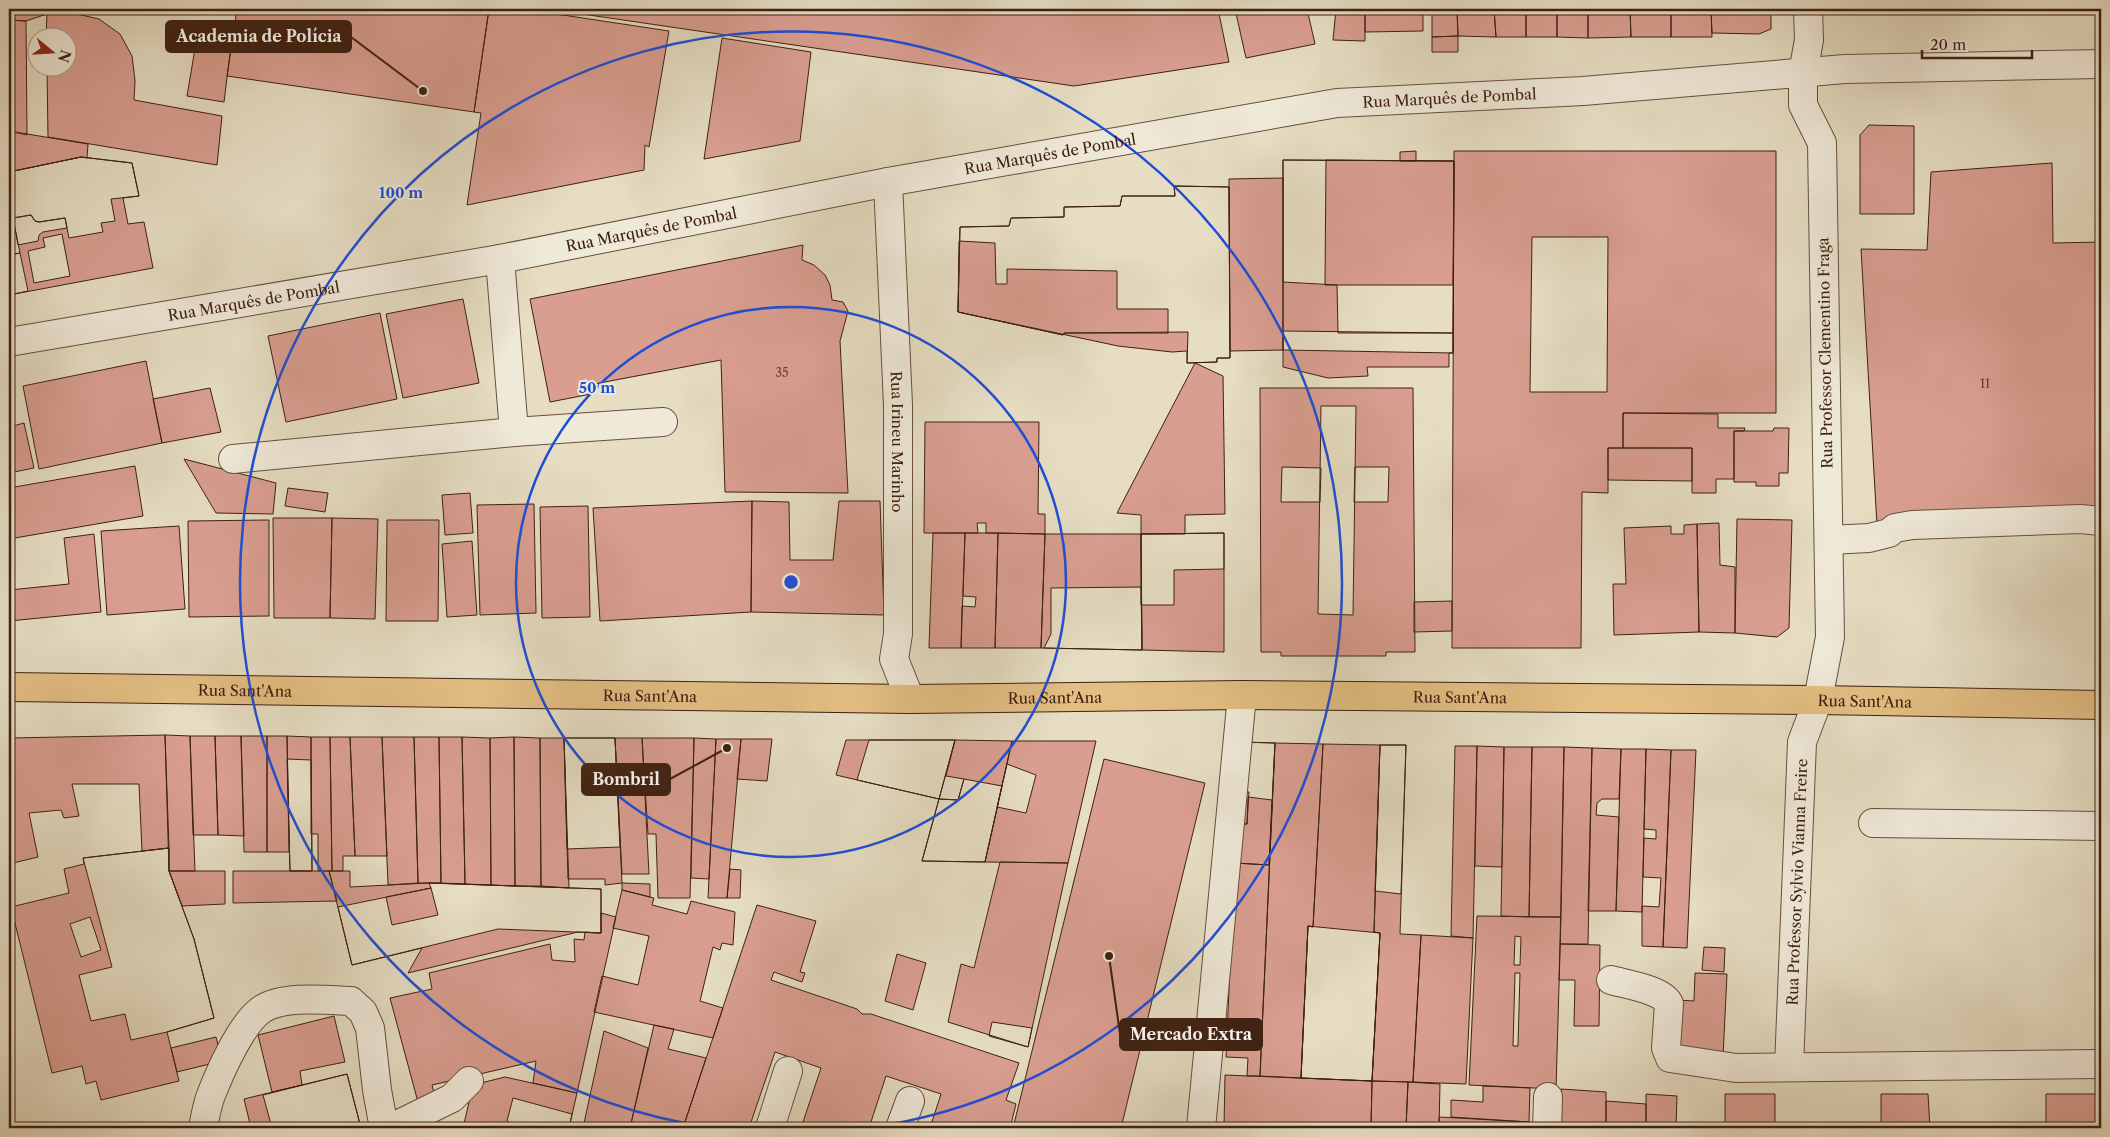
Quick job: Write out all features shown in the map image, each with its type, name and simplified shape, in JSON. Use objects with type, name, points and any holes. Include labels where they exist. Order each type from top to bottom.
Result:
[{"type":"main road","name":"Rua Sant'Ana","points":[[9,687],[910,699],[1242,695],[1818,700],[2101,706]]},
{"type":"street","name":"Rua Professor Clementino Fraga","points":[[1808,9],[1809,40],[1803,73],[1803,105],[1822,143],[1829,540],[1830,637],[1818,700]]},
{"type":"street","name":"Rua Marquês de Pombal","points":[[9,342],[500,260],[888,182],[1337,103],[1583,91],[1845,69],[2101,64]]},
{"type":"street","name":"Rua Irineu Marinho","points":[[888,182],[898,405],[898,634],[894,659],[910,699]]},
{"type":"street","points":[[500,260],[514,432]]},
{"type":"street","points":[[233,459],[514,432],[663,422]]},
{"type":"street","points":[[1829,540],[1869,538],[1889,533],[1895,528],[1912,525],[2080,519],[2101,521]]},
{"type":"street","points":[[1201,1128],[1242,695]]},
{"type":"street","name":"Rua Professor Sylvio Vianna Freire","points":[[1789,1067],[1802,742],[1818,700]]},
{"type":"street","points":[[1873,823],[2101,826]]},
{"type":"street","points":[[1612,980],[1658,993],[1667,999],[1669,1004],[1666,1048],[1670,1058],[1736,1068],[2101,1064]]},
{"type":"street","points":[[203,1128],[211,1096],[237,1040],[248,1024],[262,1010],[283,1002],[306,999],[351,1001],[363,1012],[370,1028],[377,1090],[384,1128]]},
{"type":"street","points":[[770,1128],[788,1070]]},
{"type":"street","points":[[391,1128],[452,1098],[469,1081]]},
{"type":"street","points":[[1547,1128],[1548,1097]]},
{"type":"street","points":[[900,1128],[910,1102]]},
{"type":"building","points":[[9,9],[48,9],[47,14],[26,21],[9,20]]},
{"type":"building","points":[[237,9],[489,9],[474,112],[227,76]]},
{"type":"building","points":[[489,9],[523,9],[669,31],[649,147],[645,145],[644,170],[467,205],[481,113],[474,112]]},
{"type":"building","points":[[548,9],[1063,9],[1077,11],[1089,9],[1218,9],[1229,62],[1074,86]]},
{"type":"building","points":[[1235,9],[1307,9],[1315,44],[1246,58]]},
{"type":"building","points":[[1336,9],[1365,9],[1365,41],[1333,40]]},
{"type":"building","points":[[1365,9],[1423,9],[1423,31],[1365,32]]},
{"type":"building","points":[[1432,9],[1457,9],[1458,36],[1432,37]]},
{"type":"building","points":[[1457,9],[1494,9],[1496,37],[1458,36]]},
{"type":"building","points":[[1494,9],[1526,9],[1526,37],[1496,37]]},
{"type":"building","points":[[1526,9],[1557,9],[1557,37],[1526,37]]},
{"type":"building","points":[[1557,9],[1588,9],[1588,38],[1557,37]]},
{"type":"building","points":[[1588,9],[1630,9],[1631,37],[1588,38]]},
{"type":"building","points":[[1630,9],[1671,9],[1671,37],[1631,37]]},
{"type":"building","points":[[1671,9],[1711,9],[1712,37],[1671,37]]},
{"type":"building","points":[[1711,9],[1771,9],[1771,29],[1759,34],[1712,33]]},
{"type":"building","points":[[47,14],[77,14],[99,19],[120,34],[132,56],[135,81],[134,100],[222,116],[217,165],[48,137],[47,78],[78,78],[78,28],[46,28]]},
{"type":"building","points":[[9,20],[26,21],[27,135],[9,131]]},
{"type":"building","points":[[198,31],[232,38],[224,102],[187,96]]},
{"type":"building","points":[[1458,36],[1458,52],[1432,52],[1432,37]]},
{"type":"building","points":[[722,38],[811,52],[800,141],[704,159]]},
{"type":"building","points":[[1869,125],[1914,126],[1914,214],[1860,214],[1860,135]]},
{"type":"building","points":[[9,131],[88,144],[87,158],[81,157],[9,172]]},
{"type":"building","points":[[1416,151],[1416,161],[1400,161],[1400,152]]},
{"type":"building","points":[[1454,151],[1776,151],[1776,413],[1623,413],[1623,448],[1608,448],[1608,493],[1582,492],[1581,648],[1452,648]],"holes":[[[1532,237],[1608,237],[1607,392],[1530,392]]]},
{"type":"building","points":[[81,157],[132,163],[139,196],[123,198],[128,224],[144,222],[153,268],[9,295],[9,172]],"holes":[[[31,215],[35,221],[65,218],[67,228],[43,232],[39,235],[38,241],[18,245],[13,218]]]},
{"type":"building","points":[[81,157],[132,163],[139,196],[111,199],[115,221],[101,223],[103,232],[69,238],[65,218],[39,222],[35,221],[31,215],[13,218],[20,253],[9,255],[9,172]]},
{"type":"building","points":[[1283,160],[1454,161],[1453,333],[1338,333],[1337,285],[1283,282]]},
{"type":"building","points":[[1283,160],[1454,161],[1453,353],[1449,353],[1449,367],[1367,367],[1368,376],[1328,378],[1283,367]]},
{"type":"building","points":[[1326,160],[1454,161],[1453,285],[1325,285]]},
{"type":"building","points":[[2052,163],[2053,243],[2101,242],[2101,516],[1877,525],[1861,249],[1927,250],[1931,172]]},
{"type":"building","points":[[1283,178],[1283,350],[1230,351],[1229,179]]},
{"type":"building","points":[[1174,186],[1229,187],[1230,358],[1217,358],[1217,362],[1187,363],[1187,351],[1172,352],[1118,346],[958,312],[960,227],[1009,226],[1011,218],[1064,217],[1064,207],[1120,206],[1122,196],[1175,196]]},
{"type":"building","points":[[1174,186],[1229,187],[1230,358],[1217,358],[1217,362],[1187,363],[1188,332],[1064,333],[1063,335],[958,312],[960,227],[1009,226],[1011,218],[1064,217],[1064,207],[1120,206],[1122,196],[1175,196]]},
{"type":"building","points":[[62,234],[70,276],[34,283],[28,251],[45,247],[43,238]]},
{"type":"building","points":[[959,241],[995,243],[996,284],[1007,284],[1007,269],[1117,271],[1117,309],[1168,309],[1168,333],[1064,333],[1063,335],[958,312]]},
{"type":"building","points":[[803,245],[802,260],[814,265],[825,275],[830,285],[832,300],[843,302],[848,311],[840,341],[848,493],[725,492],[721,360],[589,385],[591,394],[550,402],[530,299]]},
{"type":"building","points":[[20,253],[28,291],[9,295],[9,255]]},
{"type":"building","points":[[463,299],[479,383],[403,398],[386,314]]},
{"type":"building","points":[[380,313],[397,399],[286,422],[268,336]]},
{"type":"building","points":[[1283,331],[1453,333],[1453,353],[1283,350]]},
{"type":"building","points":[[146,361],[162,443],[39,469],[23,386]]},
{"type":"building","points":[[1195,363],[1223,376],[1225,514],[1185,515],[1185,534],[1141,534],[1141,515],[1117,513]]},
{"type":"building","points":[[210,388],[221,432],[162,443],[153,399]]},
{"type":"building","points":[[1260,388],[1413,388],[1415,652],[1386,652],[1386,656],[1281,656],[1281,652],[1261,652]]},
{"type":"building","points":[[1321,406],[1356,406],[1353,615],[1318,614]]},
{"type":"building","points":[[1623,413],[1718,414],[1718,428],[1745,428],[1744,431],[1734,431],[1734,479],[1716,479],[1716,493],[1692,493],[1692,448],[1623,448]]},
{"type":"building","points":[[925,422],[1039,422],[1038,514],[1045,514],[1045,534],[986,533],[986,523],[977,523],[978,533],[924,533]]},
{"type":"building","points":[[24,423],[34,468],[9,473],[9,427]]},
{"type":"building","points":[[1774,428],[1789,428],[1788,473],[1779,473],[1779,486],[1756,486],[1756,482],[1734,482],[1734,431],[1773,431]]},
{"type":"building","points":[[1608,448],[1692,448],[1692,481],[1608,480]]},
{"type":"building","points":[[184,459],[276,483],[273,514],[216,513]]},
{"type":"building","points":[[135,466],[143,516],[9,539],[9,488]]},
{"type":"building","points":[[1282,467],[1321,468],[1320,502],[1281,502]]},
{"type":"building","points":[[1355,467],[1389,467],[1388,502],[1354,502]]},
{"type":"building","points":[[288,488],[328,493],[325,512],[285,506]]},
{"type":"building","points":[[470,493],[473,533],[445,535],[442,495]]},
{"type":"building","points":[[752,501],[789,502],[790,560],[833,560],[839,501],[880,501],[884,615],[751,612]]},
{"type":"building","points":[[752,501],[751,612],[600,621],[593,508]]},
{"type":"building","points":[[534,504],[536,613],[480,615],[477,505]]},
{"type":"building","points":[[588,506],[590,617],[542,618],[540,507]]},
{"type":"building","points":[[273,518],[332,518],[330,618],[274,618]]},
{"type":"building","points":[[332,518],[378,519],[375,619],[330,618]]},
{"type":"building","points":[[1737,519],[1792,520],[1789,628],[1777,637],[1735,633]]},
{"type":"building","points":[[269,520],[269,616],[189,617],[188,521]]},
{"type":"building","points":[[387,520],[439,520],[438,621],[386,621]]},
{"type":"building","points":[[1719,523],[1720,565],[1735,567],[1735,633],[1699,632],[1697,524]]},
{"type":"building","points":[[1697,524],[1699,632],[1614,635],[1613,584],[1626,584],[1624,528],[1671,526],[1671,534],[1684,534],[1684,525]]},
{"type":"building","points":[[179,526],[185,609],[107,615],[101,531]]},
{"type":"building","points":[[933,533],[965,533],[961,648],[929,648]]},
{"type":"building","points":[[965,533],[998,533],[995,648],[961,648],[962,606],[975,607],[976,597],[963,596]]},
{"type":"building","points":[[998,533],[1045,534],[1041,648],[995,648]]},
{"type":"building","points":[[1224,533],[1224,652],[1142,650],[1141,534]]},
{"type":"building","points":[[1224,533],[1224,569],[1174,570],[1174,605],[1141,605],[1141,534]]},
{"type":"building","points":[[94,534],[101,612],[9,621],[9,590],[69,584],[64,538]]},
{"type":"building","points":[[1045,534],[1141,534],[1142,650],[1041,648]]},
{"type":"building","points":[[472,541],[477,615],[447,617],[442,544]]},
{"type":"building","points":[[1141,587],[1142,650],[1044,648],[1051,634],[1051,588]]},
{"type":"building","points":[[1452,601],[1452,631],[1414,632],[1414,602]]},
{"type":"building","points":[[165,735],[169,848],[142,851],[139,784],[72,784],[79,816],[64,818],[61,810],[29,813],[38,857],[9,864],[9,738]]},
{"type":"building","points":[[165,735],[190,736],[195,871],[169,871]]},
{"type":"building","points":[[190,736],[215,736],[218,835],[193,835]]},
{"type":"building","points":[[215,736],[241,736],[244,836],[218,835]]},
{"type":"building","points":[[241,736],[267,736],[267,852],[244,852]]},
{"type":"building","points":[[267,736],[287,736],[289,852],[267,852]]},
{"type":"building","points":[[287,736],[311,737],[312,871],[290,871]]},
{"type":"building","points":[[311,737],[330,737],[332,871],[318,871],[318,834],[311,834]]},
{"type":"building","points":[[330,737],[350,737],[355,856],[343,856],[343,871],[332,871]]},
{"type":"building","points":[[350,737],[382,737],[387,856],[355,856]]},
{"type":"building","points":[[382,737],[414,737],[418,883],[388,885]]},
{"type":"building","points":[[414,737],[439,737],[441,883],[418,883]]},
{"type":"building","points":[[439,737],[462,737],[465,884],[441,883]]},
{"type":"building","points":[[462,737],[490,738],[491,885],[465,884]]},
{"type":"building","points":[[514,737],[540,738],[541,886],[515,886]]},
{"type":"building","points":[[514,737],[515,886],[491,885],[490,738]]},
{"type":"building","points":[[540,738],[564,738],[569,888],[541,886]]},
{"type":"building","points":[[564,738],[615,738],[620,847],[567,849]]},
{"type":"building","points":[[564,738],[615,738],[622,883],[605,885],[605,879],[568,879]]},
{"type":"building","points":[[615,738],[642,738],[649,874],[622,874]]},
{"type":"building","points":[[642,738],[694,738],[690,898],[658,898],[656,834],[648,834]]},
{"type":"building","points":[[694,738],[716,739],[709,879],[691,878]]},
{"type":"building","points":[[716,739],[741,739],[727,898],[708,898]]},
{"type":"building","points":[[741,739],[772,739],[767,781],[737,779]]},
{"type":"building","points":[[846,740],[955,740],[939,799],[836,775]]},
{"type":"building","points":[[869,740],[955,740],[939,799],[857,780]]},
{"type":"building","points":[[955,740],[1012,741],[985,862],[922,861],[939,799],[958,800],[964,779],[946,776]]},
{"type":"building","points":[[1012,741],[1096,741],[1068,863],[985,862]]},
{"type":"building","points":[[1240,742],[1275,743],[1269,865],[1235,863],[1237,824],[1247,824],[1249,792],[1238,792]]},
{"type":"building","points":[[1240,742],[1275,743],[1260,1076],[1247,1076],[1248,1058],[1226,1057]]},
{"type":"building","points":[[1275,743],[1323,744],[1313,927],[1308,926],[1301,1078],[1260,1076]]},
{"type":"building","points":[[1323,744],[1380,745],[1374,932],[1380,933],[1372,1081],[1301,1078],[1308,926],[1313,927]]},
{"type":"building","points":[[1380,745],[1406,745],[1400,934],[1421,935],[1413,1082],[1372,1081],[1380,933],[1374,932]]},
{"type":"building","points":[[1380,745],[1406,745],[1401,894],[1375,891]]},
{"type":"building","points":[[1455,746],[1477,746],[1473,938],[1451,936]]},
{"type":"building","points":[[1477,746],[1504,747],[1502,867],[1475,866]]},
{"type":"building","points":[[1504,747],[1532,747],[1529,917],[1501,916]]},
{"type":"building","points":[[1532,747],[1564,747],[1561,917],[1529,917]]},
{"type":"building","points":[[1564,747],[1592,748],[1588,944],[1560,944]]},
{"type":"building","points":[[1592,748],[1621,749],[1619,799],[1602,799],[1597,803],[1596,815],[1619,817],[1616,911],[1588,911]]},
{"type":"building","points":[[1621,749],[1646,749],[1642,912],[1616,911]]},
{"type":"building","points":[[1646,749],[1671,750],[1663,947],[1642,946],[1642,906],[1659,907],[1661,878],[1643,877],[1644,838],[1656,839],[1656,830],[1644,829]]},
{"type":"building","points":[[1671,750],[1696,750],[1687,948],[1663,947]]},
{"type":"building","points":[[287,759],[311,760],[312,871],[290,871]]},
{"type":"building","points":[[1104,759],[1205,783],[1121,1128],[1013,1128]]},
{"type":"building","points":[[1007,764],[1036,775],[1026,813],[997,807]]},
{"type":"building","points":[[964,779],[1002,786],[985,862],[922,861],[939,799],[958,800]]},
{"type":"building","points":[[1248,797],[1272,800],[1269,865],[1235,863],[1237,824],[1247,824]]},
{"type":"building","points":[[169,848],[169,871],[194,939],[214,1018],[131,1040],[125,1014],[91,1021],[79,975],[112,967],[83,858]]},
{"type":"building","points":[[169,848],[169,871],[194,939],[214,1018],[167,1032],[179,1081],[101,1100],[96,1081],[86,1084],[82,1066],[52,1073],[11,907],[69,893],[64,869],[84,864],[83,858]]},
{"type":"building","points":[[1000,862],[1068,863],[1028,1047],[948,1022],[961,964],[974,968]]},
{"type":"building","points":[[730,869],[741,870],[740,898],[727,898]]},
{"type":"building","points":[[169,871],[225,871],[225,904],[182,906]]},
{"type":"building","points":[[233,871],[329,871],[337,901],[233,903]]},
{"type":"building","points":[[329,871],[350,871],[350,887],[429,883],[601,889],[601,933],[578,932],[408,973],[422,948],[352,965]]},
{"type":"building","points":[[429,883],[601,889],[601,933],[498,929],[352,965],[338,907],[431,888]]},
{"type":"building","points":[[622,883],[650,884],[650,897],[622,890]]},
{"type":"building","points":[[431,888],[438,915],[392,925],[386,897]]},
{"type":"building","points":[[622,890],[654,898],[652,905],[687,914],[691,901],[735,912],[733,945],[722,943],[720,950],[713,947],[700,1001],[723,1008],[713,1038],[594,1012],[602,976],[638,985],[649,936],[613,928]]},
{"type":"building","points":[[757,905],[816,921],[800,972],[805,973],[802,982],[774,972],[771,980],[857,1009],[862,1014],[871,1014],[1019,1063],[1006,1100],[1016,1104],[1010,1128],[930,1128],[941,1094],[886,1076],[869,1128],[801,1128],[821,1068],[775,1052],[749,1128],[683,1128]]},
{"type":"building","points":[[601,913],[616,917],[577,1093],[533,1083],[536,1061],[432,1085],[437,1103],[419,1106],[390,998],[432,989],[429,973],[550,944],[552,960],[575,962],[574,939],[584,940],[585,932],[601,933]]},
{"type":"building","points":[[1477,916],[1561,917],[1556,1089],[1469,1085]]},
{"type":"building","points":[[90,917],[101,950],[81,957],[70,924]]},
{"type":"building","points":[[1308,926],[1380,933],[1372,1081],[1301,1078]]},
{"type":"building","points":[[1421,935],[1473,938],[1466,1084],[1413,1082]]},
{"type":"building","points":[[1515,936],[1521,937],[1520,965],[1514,965]]},
{"type":"building","points":[[1560,944],[1600,945],[1599,1026],[1574,1026],[1575,980],[1559,980]]},
{"type":"building","points":[[1704,947],[1725,948],[1724,972],[1702,970]]},
{"type":"building","points":[[897,954],[926,963],[913,1010],[885,1001]]},
{"type":"building","points":[[1515,973],[1520,973],[1518,1046],[1513,1046]]},
{"type":"building","points":[[1695,973],[1727,974],[1723,1057],[1675,1055],[1677,1000],[1694,1001]]},
{"type":"building","points":[[334,1016],[345,1062],[300,1071],[302,1085],[272,1092],[258,1035]]},
{"type":"building","points":[[992,1022],[1032,1028],[1028,1047],[989,1036]]},
{"type":"building","points":[[654,1025],[674,1029],[668,1049],[706,1058],[683,1128],[630,1128]]},
{"type":"building","points":[[604,1031],[648,1048],[630,1128],[583,1128]]},
{"type":"building","points":[[216,1037],[222,1061],[177,1072],[171,1048]]},
{"type":"building","points":[[347,1074],[361,1128],[272,1128],[263,1095]]},
{"type":"building","points":[[347,1074],[361,1128],[251,1128],[244,1099]]},
{"type":"building","points":[[1225,1075],[1372,1081],[1371,1128],[1224,1128]]},
{"type":"building","points":[[505,1077],[577,1093],[569,1128],[463,1128],[473,1085]]},
{"type":"building","points":[[1372,1081],[1408,1082],[1406,1128],[1371,1128]]},
{"type":"building","points":[[1408,1082],[1440,1084],[1439,1128],[1406,1128]]},
{"type":"building","points":[[1483,1086],[1530,1088],[1529,1122],[1451,1117],[1451,1100],[1483,1102]]},
{"type":"building","points":[[1561,1089],[1606,1092],[1606,1128],[1561,1128]]},
{"type":"building","points":[[1646,1094],[1677,1096],[1676,1128],[1646,1128]]},
{"type":"building","points":[[1725,1094],[1775,1094],[1775,1128],[1725,1128]]},
{"type":"building","points":[[1881,1094],[1928,1094],[1930,1128],[1881,1128]]},
{"type":"building","points":[[2046,1094],[2099,1094],[2099,1128],[2046,1128]]},
{"type":"building","points":[[513,1098],[572,1114],[569,1128],[511,1128],[512,1124],[507,1121]]},
{"type":"building","points":[[1606,1101],[1646,1104],[1646,1128],[1606,1128]]},
{"type":"building","points":[[1439,1117],[1529,1122],[1529,1128],[1439,1128]]},
{"type":"place","name":"Academia de Polícia","points":[[423,91]]},
{"type":"place","name":"Bombril","points":[[727,748]]},
{"type":"place","name":"Mercado Extra","points":[[1109,956]]}]
